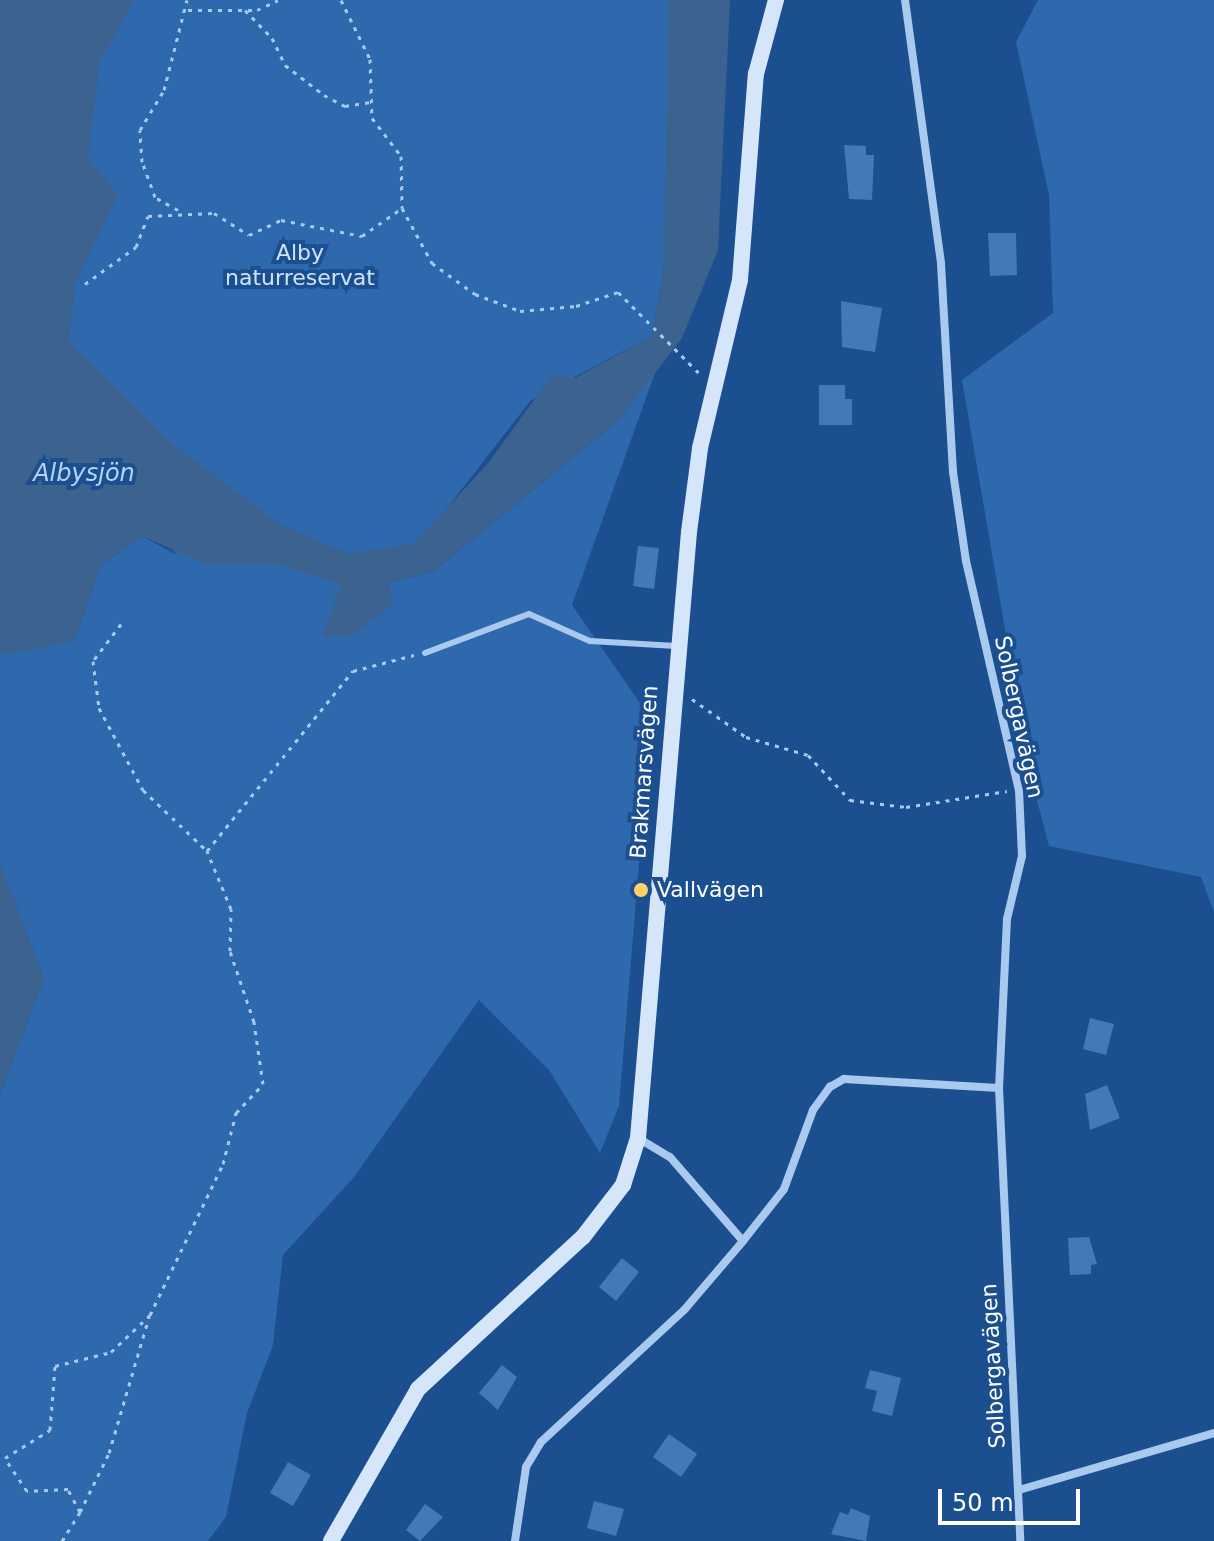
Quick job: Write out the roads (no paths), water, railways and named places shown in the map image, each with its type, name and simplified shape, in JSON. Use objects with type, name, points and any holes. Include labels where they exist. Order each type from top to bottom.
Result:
[{"type":"street","name":"Brakmarsvägen","points":[[331,1541],[418,1389],[583,1237],[623,1185],[638,1138],[672,688],[700,448],[740,280],[756,74],[776,0]]},
{"type":"street","name":"Solbergavägen","points":[[905,0],[941,264],[953,472],[966,561],[1019,790],[1022,856],[1007,919],[999,1088],[1020,1541]]},
{"type":"street","points":[[515,1541],[526,1467],[541,1442],[685,1309],[743,1241],[784,1189],[813,1110],[830,1087],[844,1079],[999,1088]]},
{"type":"street","points":[[638,1138],[670,1157],[743,1241]]},
{"type":"street","points":[[1019,1490],[1214,1433]]},
{"type":"lane","points":[[425,653],[529,614],[590,641],[676,646]]},
{"type":"water","name":"Albysjön","points":[[0,0],[135,0],[100,61],[88,158],[118,195],[76,281],[69,341],[175,446],[281,525],[349,554],[415,543],[489,462],[552,375],[575,378],[652,336],[664,265],[669,0],[730,0],[718,250],[682,338],[620,419],[434,571],[389,583],[392,605],[352,636],[322,637],[341,585],[281,565],[205,564],[142,536],[101,565],[74,641],[6,655],[0,651]]},
{"type":"water","points":[[0,864],[44,978],[0,1094]]},
{"type":"place","name":"Vallvägen","points":[[641,890]]},
{"type":"park label","name":"Alby naturreservat","points":[[300,264]]}]
